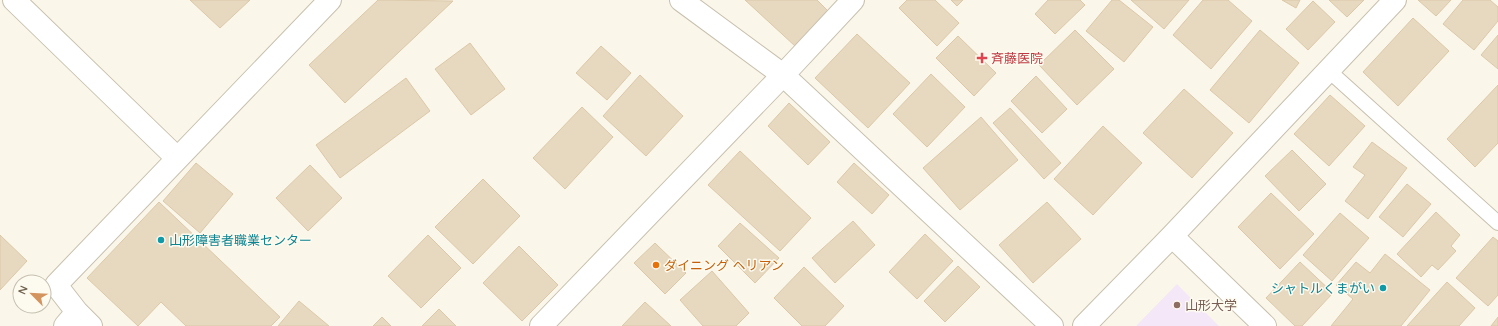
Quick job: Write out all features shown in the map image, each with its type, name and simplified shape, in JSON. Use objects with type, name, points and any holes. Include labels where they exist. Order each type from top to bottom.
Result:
[{"type":"street","points":[[14,0],[177,158]]},
{"type":"street","points":[[78,321],[56,285],[330,0]]},
{"type":"street","points":[[681,0],[783,75],[1052,326]]},
{"type":"street","points":[[541,326],[783,75],[853,0]]},
{"type":"street","points":[[1084,326],[1172,236],[1395,0]]},
{"type":"street","points":[[1172,236],[1265,326]]},
{"type":"lane","points":[[1328,70],[1498,223]]},
{"type":"shaded area","name":"山形大学","points":[[1177,284],[1219,326],[1136,326]]},
{"type":"building","points":[[190,0],[250,0],[220,28]]},
{"type":"building","points":[[378,0],[453,1],[345,103],[309,65]]},
{"type":"building","points":[[745,0],[817,0],[828,11],[795,46]]},
{"type":"building","points":[[907,0],[935,0],[959,23],[937,46],[899,8]]},
{"type":"building","points":[[951,0],[963,0],[957,6]]},
{"type":"building","points":[[1048,0],[1080,0],[1085,5],[1055,34],[1035,14]]},
{"type":"building","points":[[1112,0],[1119,0],[1153,27],[1124,62],[1086,31]]},
{"type":"building","points":[[1131,0],[1189,0],[1164,29]]},
{"type":"building","points":[[1203,0],[1228,0],[1252,21],[1211,69],[1173,35]]},
{"type":"building","points":[[1282,0],[1300,0],[1296,8]]},
{"type":"building","points":[[1329,0],[1364,0],[1347,17]]},
{"type":"building","points":[[1418,0],[1451,0],[1436,16]]},
{"type":"building","points":[[1463,0],[1490,0],[1498,7],[1498,21],[1474,50],[1443,24]]},
{"type":"building","points":[[1313,1],[1335,22],[1308,50],[1286,29]]},
{"type":"building","points":[[1413,18],[1449,51],[1398,106],[1363,72]]},
{"type":"building","points":[[1075,30],[1114,69],[1077,105],[1039,65]]},
{"type":"building","points":[[1260,30],[1299,63],[1249,123],[1210,90]]},
{"type":"building","points":[[857,34],[910,83],[868,128],[815,78]]},
{"type":"building","points":[[1498,35],[1498,69],[1481,55]]},
{"type":"building","points":[[958,36],[996,73],[974,96],[936,58]]},
{"type":"building","points":[[470,43],[505,89],[471,115],[435,69]]},
{"type":"building","points":[[601,46],[631,73],[607,100],[576,73]]},
{"type":"building","points":[[931,74],[965,107],[927,147],[893,114]]},
{"type":"building","points":[[640,75],[683,116],[646,156],[603,116]]},
{"type":"building","points":[[1036,76],[1067,109],[1042,133],[1011,101]]},
{"type":"building","points":[[406,78],[430,111],[340,178],[316,145]]},
{"type":"building","points":[[1498,85],[1498,143],[1475,167],[1447,139]]},
{"type":"building","points":[[1184,89],[1233,133],[1192,178],[1143,133]]},
{"type":"building","points":[[1330,95],[1365,126],[1329,166],[1294,134]]},
{"type":"building","points":[[789,103],[830,142],[808,165],[768,126]]},
{"type":"building","points":[[582,107],[613,137],[565,189],[533,158]]},
{"type":"building","points":[[1010,108],[1061,163],[1044,179],[993,123]]},
{"type":"building","points":[[981,117],[1018,160],[960,210],[923,168]]},
{"type":"building","points":[[1103,126],[1142,163],[1093,215],[1054,179]]},
{"type":"building","points":[[1372,142],[1407,168],[1368,219],[1345,201],[1365,175],[1353,167]]},
{"type":"building","points":[[1292,150],[1326,184],[1299,211],[1265,176]]},
{"type":"building","points":[[740,151],[811,218],[780,251],[708,185]]},
{"type":"building","points":[[196,163],[233,194],[200,233],[163,201]]},
{"type":"building","points":[[854,163],[889,195],[872,214],[837,182]]},
{"type":"building","points":[[310,165],[342,198],[308,231],[276,198]]},
{"type":"building","points":[[483,179],[520,216],[473,264],[435,227]]},
{"type":"building","points":[[1407,184],[1431,204],[1403,237],[1379,217]]},
{"type":"building","points":[[1271,193],[1314,234],[1280,269],[1238,227]]},
{"type":"building","name":"山形障害者職業センター","points":[[159,202],[280,317],[271,326],[186,326],[161,302],[138,326],[87,278]]},
{"type":"building","points":[[1047,202],[1081,239],[1033,283],[999,245]]},
{"type":"building","points":[[1436,212],[1460,235],[1451,246],[1456,251],[1438,270],[1432,265],[1421,277],[1397,254]]},
{"type":"building","points":[[1340,213],[1369,238],[1332,281],[1303,255]]},
{"type":"building","points":[[853,221],[875,245],[835,283],[812,258]]},
{"type":"building","points":[[740,223],[779,258],[755,283],[718,246]]},
{"type":"building","points":[[925,234],[953,261],[917,299],[889,272]]},
{"type":"building","points":[[0,235],[27,261],[15,274],[12,274],[12,277],[0,290]]},
{"type":"building","points":[[428,235],[461,268],[421,308],[388,276]]},
{"type":"building","points":[[1493,237],[1498,241],[1498,295],[1488,306],[1456,278]]},
{"type":"building","points":[[655,243],[686,273],[665,294],[634,263]]},
{"type":"building","points":[[519,246],[558,285],[522,321],[483,283]]},
{"type":"building","name":"シャトルくまがい","points":[[1385,254],[1430,290],[1401,326],[1331,326],[1353,299],[1336,285],[1356,262],[1370,273]]},
{"type":"building","points":[[1300,262],[1333,293],[1302,326],[1295,326],[1266,298]]},
{"type":"building","points":[[958,266],[980,287],[945,322],[924,301]]},
{"type":"building","points":[[804,267],[844,306],[825,326],[802,326],[774,298]]},
{"type":"building","points":[[712,271],[749,313],[736,326],[703,326],[680,300]]},
{"type":"building","points":[[1447,282],[1475,308],[1459,326],[1407,326]]},
{"type":"building","points":[[299,301],[329,326],[278,326]]},
{"type":"building","points":[[645,302],[671,326],[622,326]]},
{"type":"building","points":[[439,309],[456,326],[422,326]]},
{"type":"building","points":[[382,317],[391,326],[373,326]]},
{"type":"building","points":[[1498,317],[1498,326],[1491,326]]},
{"type":"place","name":"斉藤医院","points":[[982,58]]},
{"type":"place","name":"山形障害者職業センター","points":[[161,240]]},
{"type":"place","name":"ダイニング ヘリアン","points":[[656,265]]},
{"type":"place","name":"シャトルくまがい","points":[[1383,288]]},
{"type":"place","name":"山形大学","points":[[1177,305]]}]
